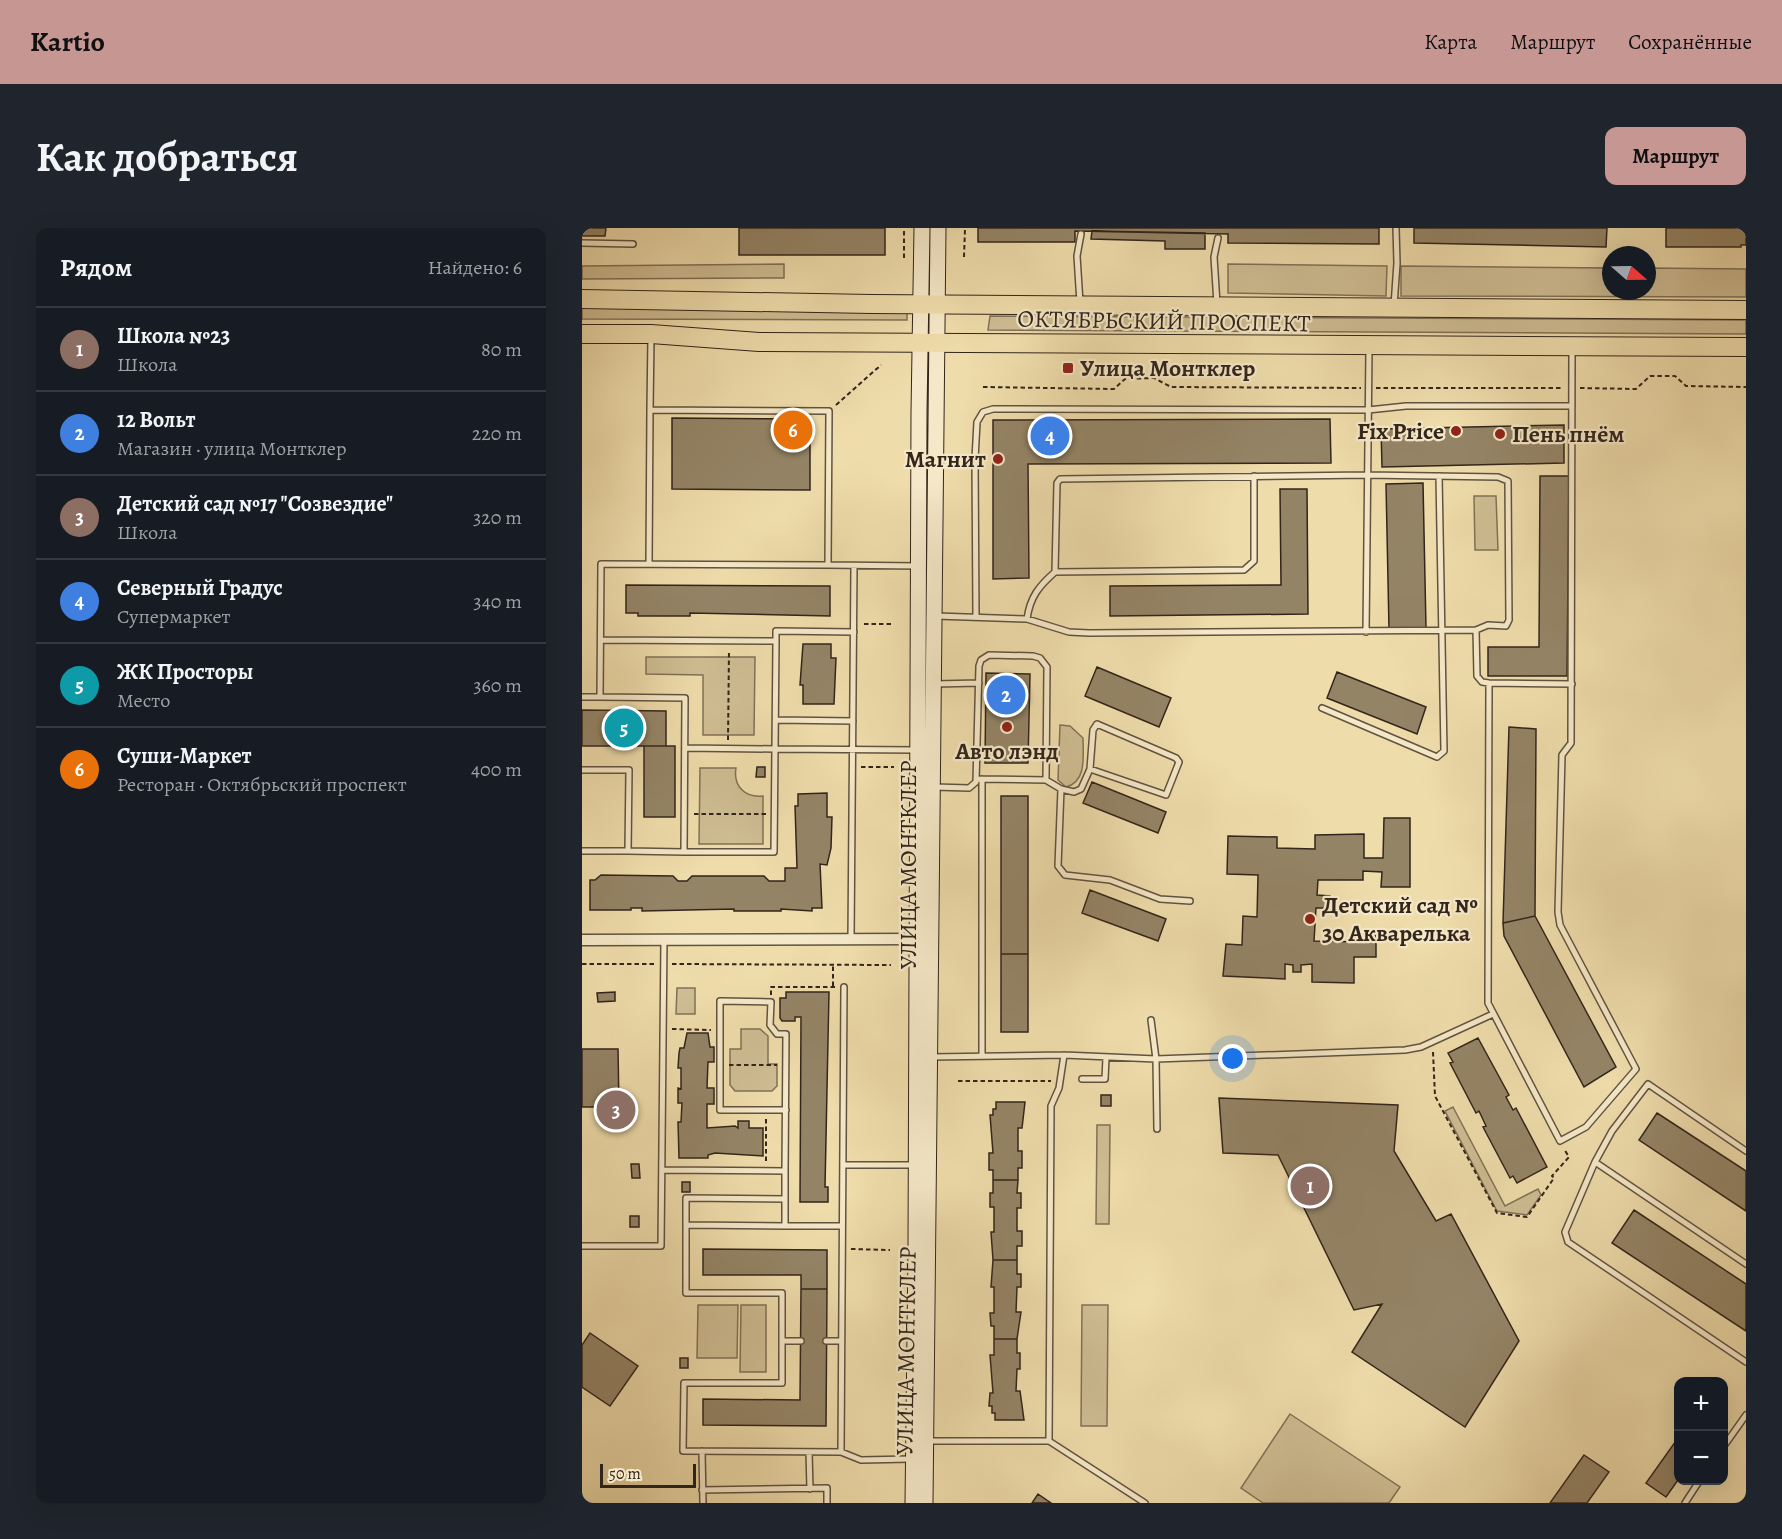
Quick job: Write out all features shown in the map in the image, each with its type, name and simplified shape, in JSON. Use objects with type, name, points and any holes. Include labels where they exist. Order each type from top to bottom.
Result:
[{"type":"main road","name":"ОКТЯБРЬСКИЙ ПРОСПЕКТ","points":[[582,299],[1746,310]]},
{"type":"main road","name":"ОКТЯБРЬСКИЙ ПРОСПЕКТ","points":[[582,334],[651,334],[759,342],[928,344],[1369,347],[1572,344],[1746,347]]},
{"type":"street","name":"УЛИЦА МОНТКЛЕР","points":[[922,228],[929,303]]},
{"type":"street","name":"УЛИЦА МОНТКЛЕР","points":[[913,1503],[919,566],[929,303],[938,228]]},
{"type":"street","name":"УЛИЦА МОНТКЛЕР","points":[[925,1503],[933,616],[928,344]]},
{"type":"street","points":[[582,940],[917,939]]},
{"type":"lane","points":[[1394,307],[1396,228]]},
{"type":"lane","points":[[1080,305],[1077,256],[1081,234]]},
{"type":"lane","points":[[1217,306],[1214,257],[1218,238]]},
{"type":"lane","points":[[582,243],[633,244]]},
{"type":"lane","points":[[649,564],[651,334]]},
{"type":"lane","points":[[1489,683],[1488,1003],[1560,1141],[1586,1127],[1636,1069],[1560,925],[1562,755],[1571,743],[1572,344]]},
{"type":"lane","points":[[1366,632],[1369,347]]},
{"type":"lane","points":[[976,617],[975,459],[977,422],[983,412],[993,409],[1368,410],[1406,406],[1572,406]]},
{"type":"lane","points":[[650,410],[829,411],[828,566]]},
{"type":"lane","points":[[933,616],[1027,619],[1069,632],[1089,633],[1443,631],[1476,630],[1488,625],[1506,626],[1509,620],[1508,481],[1498,477],[1367,475],[1060,479],[1056,483],[1055,572]]},
{"type":"lane","points":[[1027,619],[1036,589],[1055,572],[1244,570],[1254,561],[1254,476]]},
{"type":"lane","points":[[1322,708],[1437,757],[1442,755],[1443,631],[1439,476]]},
{"type":"lane","points":[[600,697],[602,564],[919,566]]},
{"type":"lane","points":[[851,939],[854,566]]},
{"type":"lane","points":[[1476,630],[1477,676],[1482,682],[1572,684]]},
{"type":"lane","points":[[582,851],[774,852],[776,631],[854,632]]},
{"type":"lane","points":[[601,640],[776,641]]},
{"type":"lane","points":[[982,1056],[979,683],[981,660],[989,655],[1033,656],[1044,662],[1047,667],[1046,780]]},
{"type":"lane","points":[[932,684],[979,683]]},
{"type":"lane","points":[[582,697],[685,698],[684,852]]},
{"type":"lane","points":[[776,720],[853,720]]},
{"type":"lane","points":[[932,787],[969,788],[980,779],[1046,780],[1061,789],[1074,792],[1081,789],[1090,768],[1093,730],[1096,724],[1176,758],[1179,762],[1168,794],[1163,795],[1090,768]]},
{"type":"lane","points":[[685,748],[919,750]]},
{"type":"lane","points":[[582,770],[628,770],[628,851]]},
{"type":"lane","points":[[1061,789],[1058,866],[1062,872],[1069,876],[1114,881],[1160,899],[1190,901]]},
{"type":"lane","points":[[582,1246],[661,1246],[664,939]]},
{"type":"lane","points":[[841,1452],[844,987]]},
{"type":"lane","points":[[785,1226],[786,1110],[786,1034],[777,1034],[770,1025],[771,1002],[720,1001],[720,1110],[786,1110]]},
{"type":"lane","points":[[930,1057],[1064,1055],[1156,1059],[1405,1050],[1432,1042],[1494,1014]]},
{"type":"lane","points":[[1151,1020],[1156,1059],[1157,1128]]},
{"type":"lane","points":[[1048,1441],[1051,1106],[1060,1081],[1064,1055]]},
{"type":"lane","points":[[1082,1079],[1105,1079],[1106,1058]]},
{"type":"lane","points":[[1746,1151],[1648,1084],[1612,1131],[1595,1162],[1565,1232],[1568,1242],[1746,1362]]},
{"type":"lane","points":[[1595,1162],[1746,1264]]},
{"type":"lane","points":[[843,1164],[916,1165]]},
{"type":"lane","points":[[662,1170],[785,1171]]},
{"type":"lane","points":[[785,1199],[686,1198],[686,1293],[782,1293],[782,1383],[684,1383],[683,1451],[841,1452],[861,1460],[915,1459]]},
{"type":"lane","points":[[686,1225],[842,1226]]},
{"type":"lane","points":[[782,1341],[801,1341]]},
{"type":"lane","points":[[826,1341],[841,1341]]},
{"type":"lane","points":[[1728,1440],[1746,1415]]},
{"type":"lane","points":[[927,1441],[1048,1441],[1145,1503]]},
{"type":"lane","points":[[702,1451],[703,1503]]},
{"type":"lane","points":[[809,1452],[810,1488]]},
{"type":"lane","points":[[1685,1503],[1697,1485]]},
{"type":"lane","points":[[702,1490],[827,1488],[827,1503]]},
{"type":"path","points":[[904,228],[904,258]]},
{"type":"path","points":[[964,257],[965,228]]},
{"type":"path","points":[[829,411],[881,365]]},
{"type":"path","points":[[854,624],[894,624]]},
{"type":"path","points":[[728,748],[729,641]]},
{"type":"path","points":[[853,767],[894,767]]},
{"type":"path","points":[[685,814],[775,814]]},
{"type":"path","points":[[582,964],[891,965]]},
{"type":"path","points":[[832,987],[833,965]]},
{"type":"path","points":[[771,1002],[771,987],[844,987]]},
{"type":"path","points":[[663,1029],[720,1030]]},
{"type":"path","points":[[1432,1042],[1435,1096],[1497,1213],[1527,1217],[1554,1178],[1552,1176],[1569,1157]]},
{"type":"path","points":[[720,1064],[786,1065]]},
{"type":"path","points":[[958,1081],[1060,1081]]},
{"type":"path","points":[[765,1170],[766,1110]]},
{"type":"path","points":[[842,1250],[890,1250]]},
{"type":"shaded area","points":[[784,264],[784,278],[582,279],[582,266]]},
{"type":"shaded area","points":[[1228,264],[1387,266],[1386,296],[1228,293]]},
{"type":"shaded area","points":[[1401,266],[1602,268],[1602,297],[1401,296]]},
{"type":"shaded area","points":[[1656,268],[1746,269],[1746,297],[1656,297]]},
{"type":"shaded area","points":[[582,307],[907,309],[907,320],[582,319]]},
{"type":"shaded area","points":[[990,316],[1746,320],[1746,334],[988,330]]},
{"type":"shaded area","points":[[1474,496],[1496,496],[1498,550],[1475,550]]},
{"type":"shaded area","points":[[646,657],[755,657],[754,735],[703,735],[703,675],[646,674]]},
{"type":"shaded area","points":[[1060,725],[1070,726],[1083,738],[1081,774],[1078,780],[1066,787],[1058,780]]},
{"type":"shaded area","points":[[700,768],[736,768],[736,780],[742,790],[751,795],[763,796],[763,844],[699,844]]},
{"type":"shaded area","points":[[677,988],[695,988],[695,1014],[676,1014]]},
{"type":"shaded area","points":[[741,1029],[760,1029],[768,1036],[768,1064],[777,1064],[777,1086],[772,1091],[735,1091],[730,1085],[730,1049],[741,1049]]},
{"type":"shaded area","points":[[1453,1107],[1505,1206],[1538,1189],[1541,1195],[1527,1215],[1497,1211],[1445,1111]]},
{"type":"shaded area","points":[[1097,1125],[1110,1125],[1109,1224],[1096,1224]]},
{"type":"shaded area","points":[[698,1305],[738,1305],[737,1358],[697,1358]]},
{"type":"shaded area","points":[[741,1305],[766,1305],[766,1372],[740,1372]]},
{"type":"shaded area","points":[[1082,1305],[1108,1305],[1107,1426],[1081,1426]]},
{"type":"shaded area","points":[[1290,1414],[1400,1487],[1389,1503],[1263,1503],[1241,1488]]},
{"type":"building","points":[[582,228],[606,228],[605,236],[582,236]]},
{"type":"building","points":[[739,228],[885,228],[885,255],[739,255]]},
{"type":"building","points":[[978,228],[1379,228],[1379,244],[1228,243],[1228,234],[1075,231],[1075,242],[978,242]]},
{"type":"building","points":[[1414,228],[1607,228],[1606,246],[1602,247],[1414,243]]},
{"type":"building","points":[[1666,228],[1746,228],[1746,245],[1741,245],[1741,247],[1666,247]]},
{"type":"building","points":[[1092,231],[1205,233],[1205,249],[1165,249],[1165,241],[1091,239]]},
{"type":"building","points":[[672,418],[810,419],[810,490],[672,489]]},
{"type":"building","points":[[1330,419],[1331,463],[1028,464],[1029,578],[993,579],[993,420]]},
{"type":"building","points":[[1564,425],[1564,463],[1382,467],[1381,429]]},
{"type":"building","points":[[1540,476],[1569,476],[1567,676],[1488,676],[1488,647],[1539,647]]},
{"type":"building","points":[[1423,483],[1426,628],[1389,629],[1386,484]]},
{"type":"building","points":[[1280,489],[1307,489],[1308,614],[1110,616],[1110,586],[1281,585]]},
{"type":"building","points":[[626,585],[830,586],[830,616],[690,613],[690,616],[638,616],[638,613],[626,613]]},
{"type":"building","points":[[803,644],[831,644],[831,658],[836,658],[834,704],[803,704],[803,685],[800,685]]},
{"type":"building","points":[[1097,667],[1171,698],[1159,727],[1085,696]]},
{"type":"building","points":[[1337,672],[1426,707],[1417,734],[1327,698]]},
{"type":"building","points":[[986,673],[1030,674],[1028,763],[985,763]]},
{"type":"building","points":[[582,710],[666,711],[666,746],[582,746]]},
{"type":"building","points":[[1509,727],[1536,729],[1535,916],[1503,923]]},
{"type":"building","points":[[644,746],[675,746],[675,817],[644,817]]},
{"type":"building","points":[[757,767],[765,767],[765,777],[756,777]]},
{"type":"building","points":[[1092,782],[1166,812],[1158,833],[1083,803]]},
{"type":"building","points":[[827,793],[827,817],[832,817],[831,848],[827,865],[820,864],[822,908],[812,908],[812,911],[781,909],[781,911],[734,911],[734,909],[642,911],[642,908],[590,910],[590,880],[595,880],[601,875],[673,876],[678,881],[687,881],[692,876],[764,876],[769,881],[785,881],[785,868],[797,868],[795,806],[798,806],[798,794]]},
{"type":"building","points":[[1001,796],[1028,796],[1028,954],[1001,954]]},
{"type":"building","points":[[1384,818],[1410,818],[1410,887],[1381,887],[1382,872],[1363,871],[1363,880],[1318,880],[1317,895],[1330,896],[1330,908],[1316,908],[1314,941],[1363,942],[1364,931],[1376,931],[1376,957],[1354,957],[1354,983],[1312,982],[1312,964],[1301,965],[1301,972],[1293,972],[1293,965],[1285,964],[1285,979],[1223,976],[1226,944],[1242,945],[1243,916],[1257,917],[1258,875],[1227,874],[1228,836],[1277,837],[1277,848],[1315,849],[1315,835],[1364,834],[1364,858],[1383,858]]},
{"type":"building","points":[[1090,890],[1166,919],[1158,941],[1082,913]]},
{"type":"building","points":[[1535,916],[1616,1067],[1584,1087],[1504,936],[1503,923]]},
{"type":"building","points":[[1001,954],[1028,954],[1028,1032],[1001,1032]]},
{"type":"building","points":[[615,992],[615,1001],[598,1002],[597,993]]},
{"type":"building","points":[[786,992],[829,992],[825,1187],[828,1187],[828,1202],[800,1202],[801,1017],[795,1017],[795,1021],[782,1021],[780,1018],[780,998],[786,998]]},
{"type":"building","points":[[687,1033],[708,1033],[710,1047],[714,1047],[714,1062],[708,1062],[707,1088],[714,1088],[714,1104],[707,1104],[707,1128],[735,1126],[738,1128],[738,1121],[749,1121],[749,1128],[763,1128],[763,1156],[715,1153],[708,1155],[708,1158],[679,1158],[678,1122],[681,1122],[682,1103],[678,1103],[681,1068],[678,1068],[680,1048],[684,1048]]},
{"type":"building","points":[[1478,1038],[1509,1095],[1506,1097],[1513,1110],[1516,1108],[1547,1167],[1517,1183],[1513,1176],[1510,1178],[1483,1127],[1486,1126],[1479,1111],[1476,1113],[1450,1063],[1453,1062],[1448,1053]]},
{"type":"building","points":[[582,1049],[618,1049],[619,1107],[582,1107]]},
{"type":"building","points":[[1101,1095],[1111,1095],[1111,1106],[1101,1106]]},
{"type":"building","points":[[1219,1098],[1398,1105],[1394,1151],[1436,1221],[1451,1214],[1519,1341],[1465,1427],[1352,1352],[1382,1304],[1354,1310],[1278,1155],[1223,1153]]},
{"type":"building","points":[[996,1102],[1025,1102],[1022,1128],[1018,1128],[1018,1151],[1022,1151],[1022,1168],[1018,1168],[1018,1180],[993,1180],[993,1170],[989,1170],[989,1153],[993,1153],[990,1115],[993,1115],[993,1109],[996,1109]]},
{"type":"building","points":[[1657,1113],[1746,1171],[1746,1211],[1639,1140]]},
{"type":"building","points":[[631,1164],[639,1164],[640,1178],[632,1178]]},
{"type":"building","points":[[993,1180],[1018,1180],[1017,1193],[1021,1193],[1021,1208],[1017,1208],[1017,1231],[1022,1231],[1022,1246],[1017,1246],[1017,1260],[993,1260],[991,1232],[994,1232],[994,1207],[990,1207],[990,1193],[993,1193]]},
{"type":"building","points":[[682,1182],[690,1182],[690,1192],[682,1192]]},
{"type":"building","points":[[1634,1210],[1746,1284],[1746,1331],[1612,1243]]},
{"type":"building","points":[[630,1216],[639,1216],[639,1227],[630,1227]]},
{"type":"building","points":[[703,1249],[827,1250],[827,1289],[801,1289],[801,1275],[703,1275]]},
{"type":"building","points":[[993,1260],[1017,1260],[1017,1274],[1021,1274],[1021,1287],[1017,1287],[1016,1312],[1021,1312],[1017,1339],[994,1339],[994,1326],[991,1326],[990,1313],[994,1313],[994,1287],[991,1287]]},
{"type":"building","points":[[801,1289],[827,1289],[826,1426],[703,1425],[703,1399],[800,1400]]},
{"type":"building","points":[[590,1333],[638,1366],[610,1406],[582,1387],[582,1345]]},
{"type":"building","points":[[994,1339],[1017,1339],[1020,1369],[1017,1369],[1016,1391],[1020,1391],[1024,1420],[995,1420],[992,1406],[989,1406],[990,1393],[993,1393],[990,1355],[994,1355]]},
{"type":"building","points":[[680,1358],[688,1358],[688,1368],[680,1368]]},
{"type":"building","points":[[1674,1444],[1674,1485],[1666,1497],[1646,1483]]},
{"type":"building","points":[[1584,1455],[1609,1472],[1587,1503],[1550,1503]]},
{"type":"building","points":[[1038,1494],[1051,1503],[1032,1503]]},
{"type":"place","name":"Улица Монтклер","points":[[1068,368]]},
{"type":"place","name":"Суши-Маркет","points":[[793,430]]},
{"type":"place","name":"Fix Price","points":[[1456,431]]},
{"type":"place","name":"Пень пнём","points":[[1500,434]]},
{"type":"place","name":"Северный Градус","points":[[1050,436]]},
{"type":"place","name":"Магнит","points":[[998,459]]},
{"type":"place","name":"12 Вольт","points":[[1006,695]]},
{"type":"place","name":"Авто лэнд","points":[[1007,727]]},
{"type":"place","name":"ЖК Просторы","points":[[624,728]]},
{"type":"place","name":"Детский сад № 30 Акварелька","points":[[1310,919]]},
{"type":"place","name":"Детский сад №17 \"Созвездие\"","points":[[616,1110]]},
{"type":"place","name":"Школа №23","points":[[1310,1186]]}]
